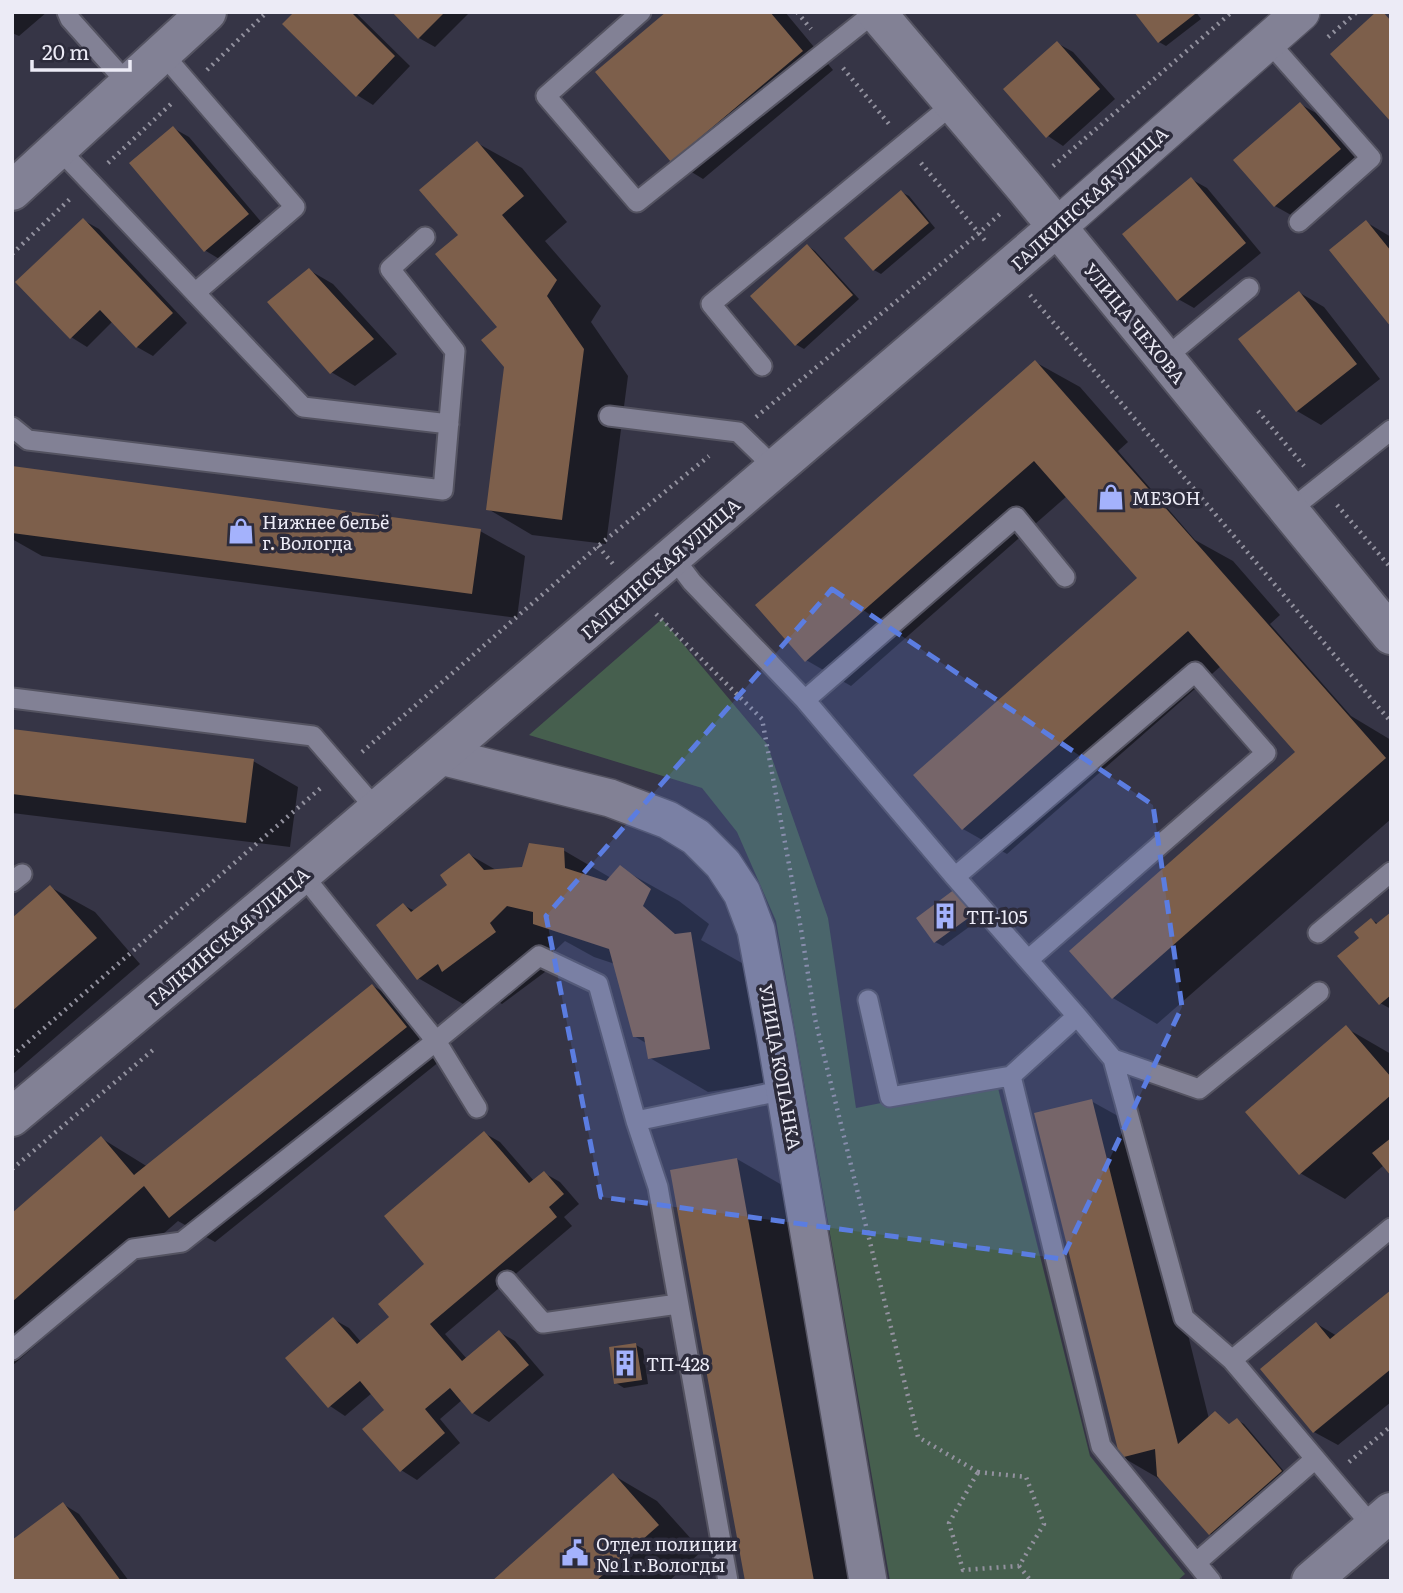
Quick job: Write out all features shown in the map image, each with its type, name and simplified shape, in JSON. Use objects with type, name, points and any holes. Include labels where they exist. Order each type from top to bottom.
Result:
[{"type":"street","points":[[12,191],[207,12]]},
{"type":"street","name":"УЛИЦА ЧЕХОВА","points":[[875,12],[954,103],[1391,635]]},
{"type":"street","name":"ГАЛКИНСКАЯ УЛИЦА","points":[[12,1116],[441,756],[1007,271],[1301,12]]},
{"type":"street","name":"УЛИЦА КОПАНКА","points":[[441,756],[610,798],[668,820],[696,837],[723,864],[742,893],[756,930],[868,1581]]},
{"type":"street","points":[[1311,1581],[1382,1520]]},
{"type":"lane","points":[[67,12],[70,19],[128,84]]},
{"type":"lane","points":[[641,12],[546,96],[637,202],[875,12]]},
{"type":"lane","points":[[1268,41],[1371,158],[1298,222]]},
{"type":"lane","points":[[162,53],[295,207],[195,293]]},
{"type":"lane","points":[[762,366],[710,304],[954,103]]},
{"type":"lane","points":[[58,148],[303,407],[449,424]]},
{"type":"lane","points":[[12,427],[28,440],[443,490],[454,351],[390,269],[425,237]]},
{"type":"lane","points":[[1164,359],[1249,288]]},
{"type":"lane","points":[[609,416],[738,432],[776,469]]},
{"type":"lane","points":[[1289,511],[1391,430]]},
{"type":"lane","points":[[805,701],[1016,517],[1065,577]]},
{"type":"lane","points":[[673,557],[692,582],[805,701],[1113,1059],[1184,1318],[1232,1360],[1315,1459],[1382,1520]]},
{"type":"lane","points":[[955,877],[1195,672],[1266,753],[1028,960]]},
{"type":"lane","points":[[12,698],[313,737],[377,810]]},
{"type":"lane","points":[[1318,933],[1391,872]]},
{"type":"lane","points":[[302,874],[436,1041],[477,1108]]},
{"type":"lane","points":[[12,1350],[133,1250],[182,1242],[539,956],[598,984],[636,1121],[658,1187],[728,1581]]},
{"type":"lane","points":[[1113,1059],[1199,1089],[1319,992]]},
{"type":"lane","points":[[868,1000],[890,1097],[1011,1076],[1077,1016]]},
{"type":"lane","points":[[1011,1076],[1101,1446],[1211,1581]]},
{"type":"lane","points":[[636,1121],[785,1090]]},
{"type":"lane","points":[[1232,1360],[1391,1228]]},
{"type":"lane","points":[[507,1281],[543,1323],[678,1304]]},
{"type":"lane","points":[[1197,1562],[1315,1459]]},
{"type":"path","points":[[12,254],[267,12]]},
{"type":"path","points":[[797,12],[979,233],[1007,271],[1391,722]]},
{"type":"path","points":[[1052,167],[1232,12]]},
{"type":"path","points":[[12,1056],[598,546],[979,233]]},
{"type":"path","points":[[654,613],[762,719],[815,1019],[918,1437],[978,1472],[1026,1477],[1044,1524],[1019,1566]]},
{"type":"path","points":[[978,1472],[949,1522],[963,1570],[1019,1566]]},
{"type":"path","points":[[1019,1566],[1031,1581]]},
{"type":"highlighted area","points":[[832,589],[1153,805],[1182,1007],[1062,1259],[601,1197],[546,916]]},
{"type":"green space","points":[[662,619],[767,744],[828,918],[856,1108],[996,1080],[1090,1456],[1185,1574],[1177,1581],[890,1581],[776,921],[737,832],[702,788],[529,735]]},
{"type":"building","points":[[294,12],[351,12],[395,56],[356,97],[282,24]]},
{"type":"building","points":[[392,12],[445,12],[418,39]]},
{"type":"building","points":[[666,12],[770,12],[803,51],[671,162],[595,72]]},
{"type":"building","points":[[1134,12],[1194,12],[1195,14],[1158,43]]},
{"type":"building","points":[[1376,12],[1383,12],[1391,21],[1391,122],[1330,54]]},
{"type":"building","points":[[1057,41],[1100,89],[1046,138],[1003,89]]},
{"type":"building","points":[[1300,102],[1341,149],[1274,207],[1233,160]]},
{"type":"building","points":[[173,126],[249,214],[204,252],[129,163]]},
{"type":"building","points":[[477,141],[524,196],[502,215],[557,280],[547,296],[584,349],[562,520],[486,510],[504,367],[481,340],[497,327],[435,254],[458,235],[419,190]]},
{"type":"building","points":[[1191,177],[1246,243],[1177,301],[1122,234]]},
{"type":"building","points":[[901,190],[929,223],[873,271],[844,238]]},
{"type":"building","points":[[83,218],[173,313],[136,348],[100,310],[70,339],[15,282]]},
{"type":"building","points":[[1366,220],[1391,251],[1391,327],[1329,250]]},
{"type":"building","points":[[807,244],[853,295],[795,346],[750,296]]},
{"type":"building","points":[[309,268],[374,339],[330,374],[267,302]]},
{"type":"building","points":[[1299,291],[1357,364],[1296,412],[1238,339]]},
{"type":"building","points":[[1035,360],[1386,758],[1112,999],[1069,951],[1295,752],[1188,631],[962,830],[913,775],[1137,578],[1034,461],[805,662],[755,605]]},
{"type":"building","points":[[12,466],[481,529],[472,594],[12,533]]},
{"type":"building","points":[[12,729],[254,759],[246,823],[12,794]]},
{"type":"building","points":[[529,843],[564,848],[565,868],[606,881],[620,865],[651,889],[643,906],[675,934],[691,932],[710,1049],[648,1059],[644,1037],[633,1037],[609,949],[533,924],[533,912],[507,906],[490,923],[496,932],[442,972],[438,964],[417,980],[376,925],[403,903],[411,912],[447,885],[440,875],[469,853],[484,870],[522,867]]},
{"type":"building","points":[[50,885],[97,938],[12,1011],[12,918]]},
{"type":"building","name":"ТП-105","points":[[955,889],[974,914],[934,943],[916,918]]},
{"type":"building","points":[[1391,912],[1391,995],[1379,1005],[1337,956],[1359,938],[1354,932],[1371,918],[1376,924]]},
{"type":"building","points":[[372,984],[407,1027],[169,1218],[144,1186],[12,1302],[12,1213],[101,1136],[134,1175]]},
{"type":"building","points":[[1346,1025],[1391,1077],[1391,1095],[1299,1175],[1245,1112]]},
{"type":"building","points":[[1092,1099],[1178,1444],[1215,1411],[1229,1424],[1237,1418],[1282,1471],[1209,1535],[1157,1476],[1155,1449],[1120,1458],[1034,1113]]},
{"type":"building","points":[[484,1131],[529,1183],[544,1171],[564,1194],[549,1207],[557,1217],[430,1324],[462,1361],[499,1330],[529,1365],[472,1414],[450,1388],[425,1409],[445,1433],[400,1472],[362,1429],[384,1410],[360,1381],[328,1408],[285,1358],[333,1317],[357,1344],[389,1317],[378,1304],[424,1264],[384,1216]]},
{"type":"building","points":[[1391,1138],[1391,1176],[1372,1153]]},
{"type":"building","points":[[737,1158],[814,1581],[745,1581],[707,1375],[670,1170]]},
{"type":"building","points":[[1391,1290],[1391,1369],[1313,1433],[1260,1369],[1316,1322],[1330,1339]]},
{"type":"building","name":"ТП-428","points":[[636,1343],[642,1380],[614,1384],[609,1347]]},
{"type":"building","name":"Отдел полиции № 1 г.Вологды","points":[[613,1473],[659,1525],[596,1581],[492,1581]]},
{"type":"building","points":[[63,1502],[121,1581],[12,1581],[12,1540]]},
{"type":"place","name":"МЕЗОН","points":[[1111,497]]},
{"type":"place","name":"Нижнее бельё г. Вологда","points":[[241,531]]},
{"type":"place","name":"ТП-105","points":[[945,916]]},
{"type":"place","name":"ТП-428","points":[[625,1363]]},
{"type":"place","name":"Отдел полиции № 1 г.Вологды","points":[[575,1553]]}]
